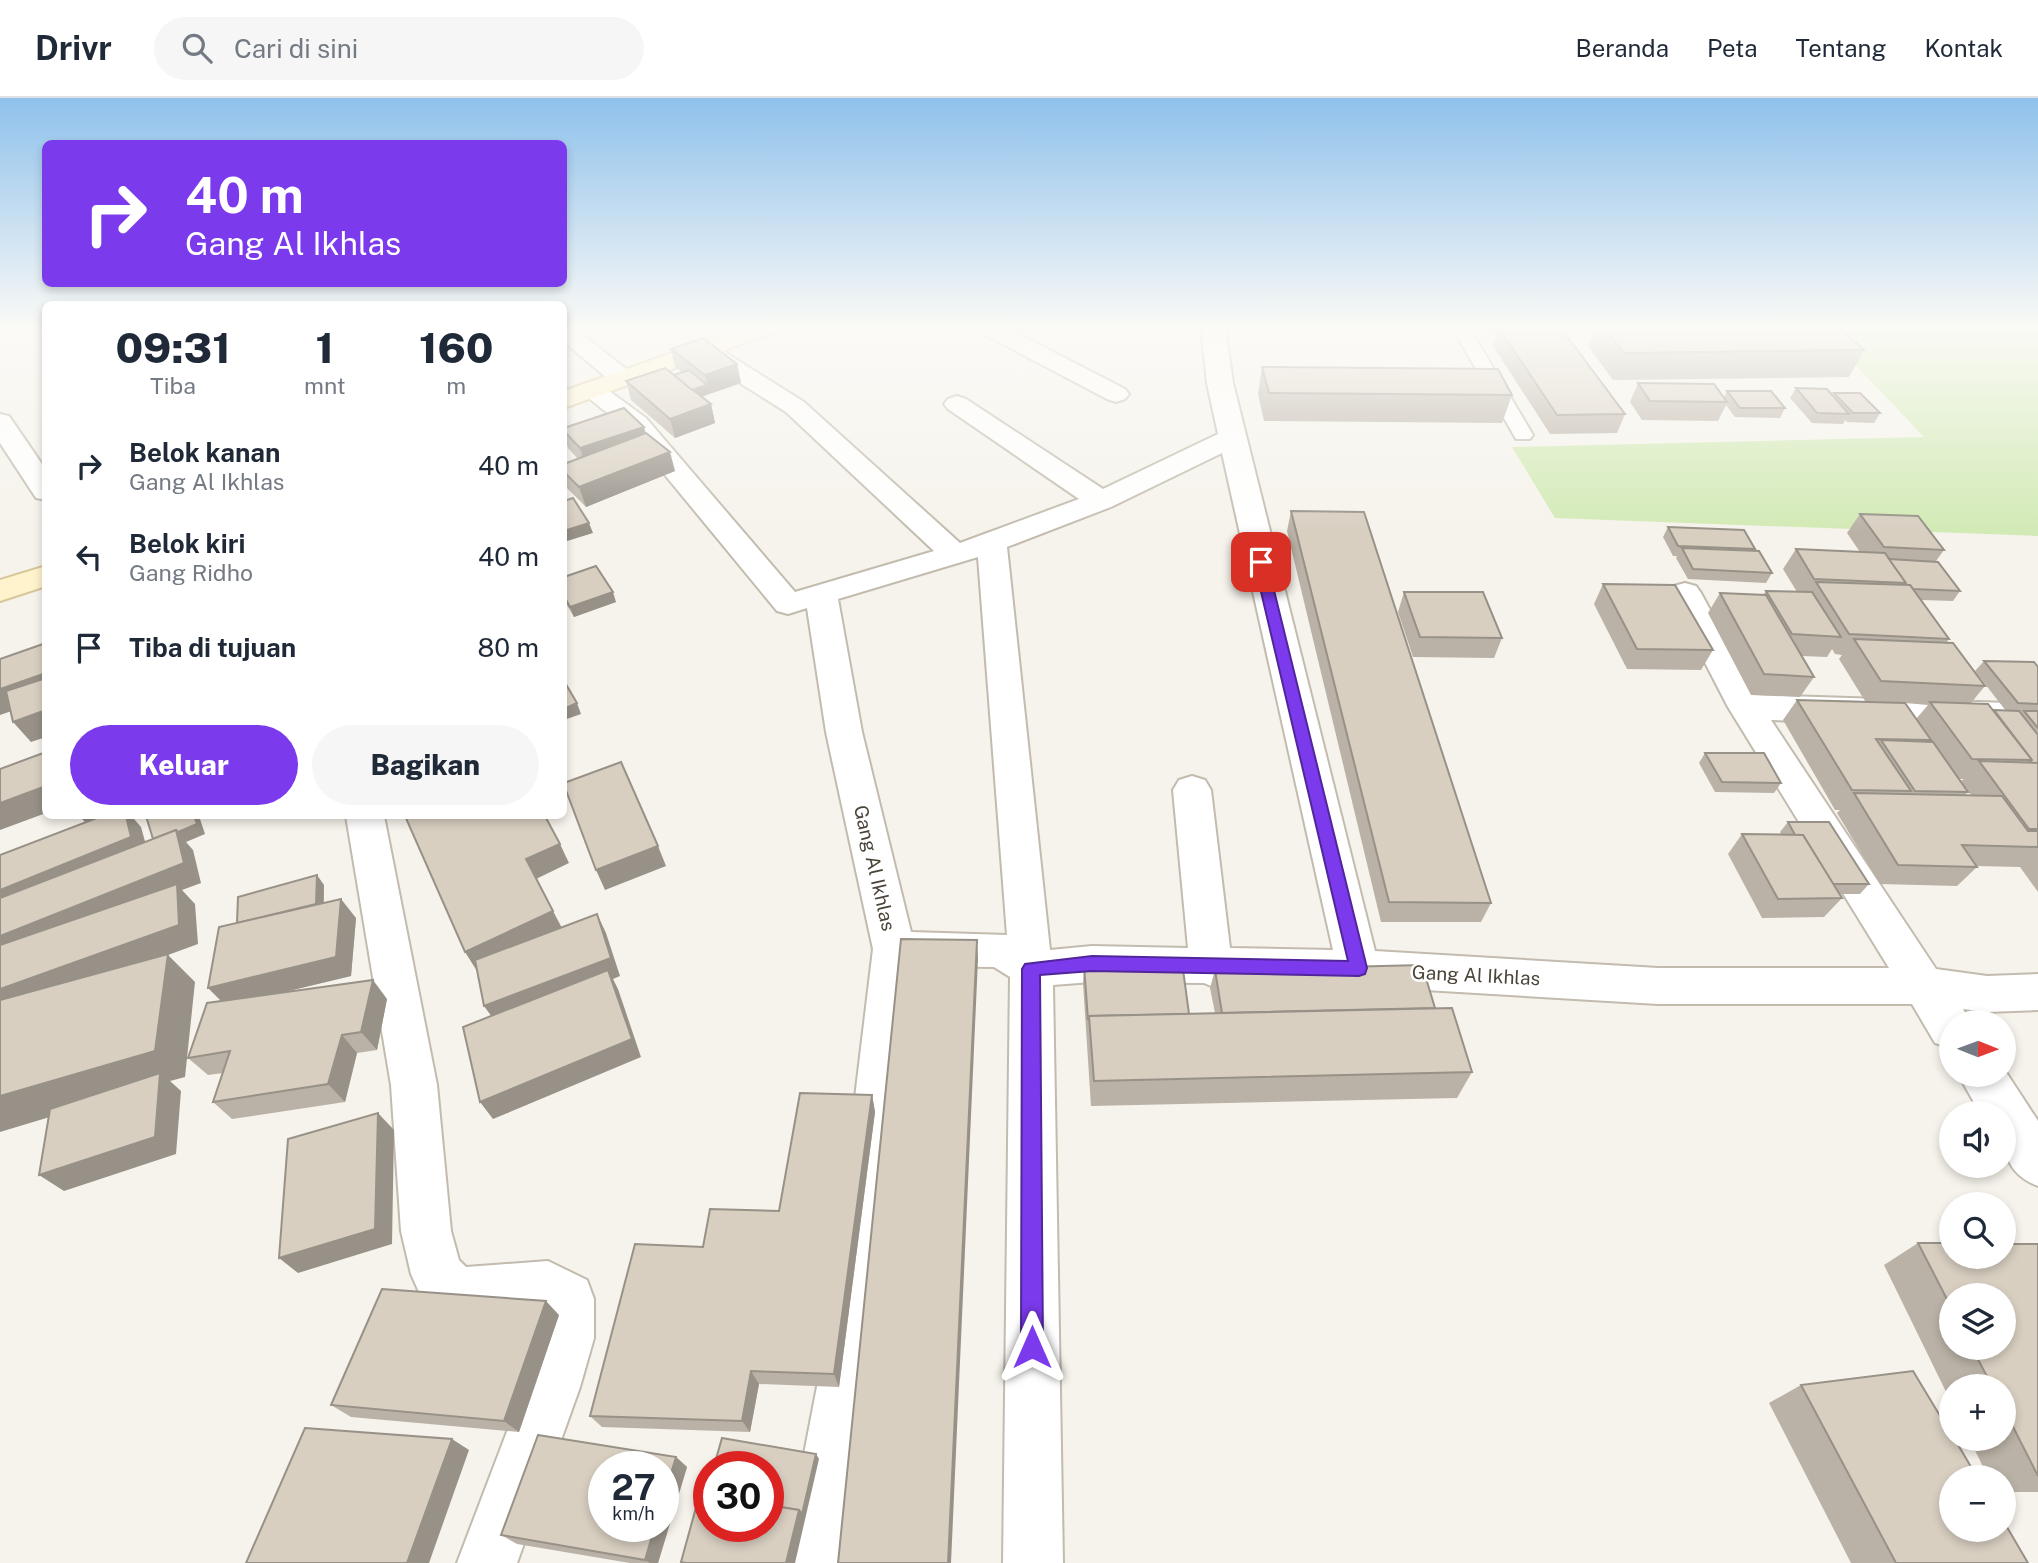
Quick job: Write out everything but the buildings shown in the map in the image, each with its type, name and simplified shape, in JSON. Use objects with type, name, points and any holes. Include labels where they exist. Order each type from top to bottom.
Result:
[{"type":"main road","points":[[0,591],[42,576]]},
{"type":"street","points":[[601,395],[636,424],[788,604],[992,543],[1101,501],[1234,437]]},
{"type":"street","points":[[776,395],[794,407],[956,555]]},
{"type":"street","points":[[1223,395],[1275,624],[1359,968]]},
{"type":"street","points":[[957,404],[1101,501]]},
{"type":"street","points":[[0,422],[42,486]]},
{"type":"street","points":[[992,543],[1031,969],[1033,1563]]},
{"type":"street","points":[[1685,593],[1745,707],[1939,1011]]},
{"type":"street","name":"Gang Al Ikhlas","points":[[821,594],[844,732],[894,949],[1002,950],[1031,969],[1092,964],[1211,968],[1359,968],[1658,986],[1923,986],[1987,994],[2038,992]]},
{"type":"street","points":[[1745,707],[2038,716]]},
{"type":"street","points":[[1889,712],[1911,743]]},
{"type":"street","points":[[1192,790],[1211,968]]},
{"type":"street","points":[[367,819],[414,1085],[426,1231],[438,1274],[448,1286],[464,1293],[548,1287],[568,1299],[567,1338],[488,1563]]},
{"type":"street","points":[[813,1563],[852,1345],[894,949]]},
{"type":"street","points":[[1989,1087],[2038,1163]]},
{"type":"lane","points":[[1500,395],[1523,435]]},
{"type":"green space","points":[[1884,395],[2038,395],[2038,536],[1555,518],[1512,447],[1924,437]]},
{"type":"route","points":[[1032,1347],[1031,969],[1092,964],[1211,968],[1359,968],[1261,562]]}]
